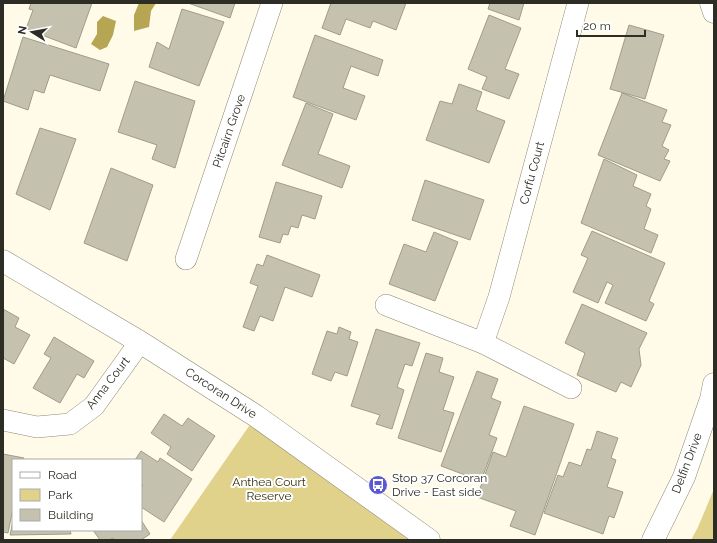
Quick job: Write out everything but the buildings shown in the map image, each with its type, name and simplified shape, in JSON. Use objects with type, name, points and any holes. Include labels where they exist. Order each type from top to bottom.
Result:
[{"type":"street","name":"Pitcairn Grove","points":[[186,259],[272,3]]},
{"type":"street","name":"Corfu Court","points":[[483,343],[498,297],[578,3]]},
{"type":"street","points":[[711,3],[714,12]]},
{"type":"street","name":"Corcoran Drive","points":[[3,261],[140,342],[256,416],[429,540]]},
{"type":"street","points":[[386,305],[483,343],[571,388]]},
{"type":"street","name":"Anna Court","points":[[3,420],[38,427],[70,424],[94,406],[140,342]]},
{"type":"street","name":"Delfin Drive","points":[[653,540],[684,477],[713,394]]},
{"type":"green space","name":"Anthea Court Reserve","points":[[256,416],[429,540],[170,540]]},
{"type":"green space","points":[[714,489],[714,536],[712,540],[691,540],[698,527]]},
{"type":"shaded area","points":[[139,3],[156,3],[151,11],[149,27],[134,31],[134,15]]},
{"type":"shaded area","points":[[103,16],[116,21],[113,35],[107,47],[100,50],[91,44],[97,34],[97,22]]},
{"type":"place","name":"Stop 37 Corcoran Drive - East side","points":[[378,485]]}]
